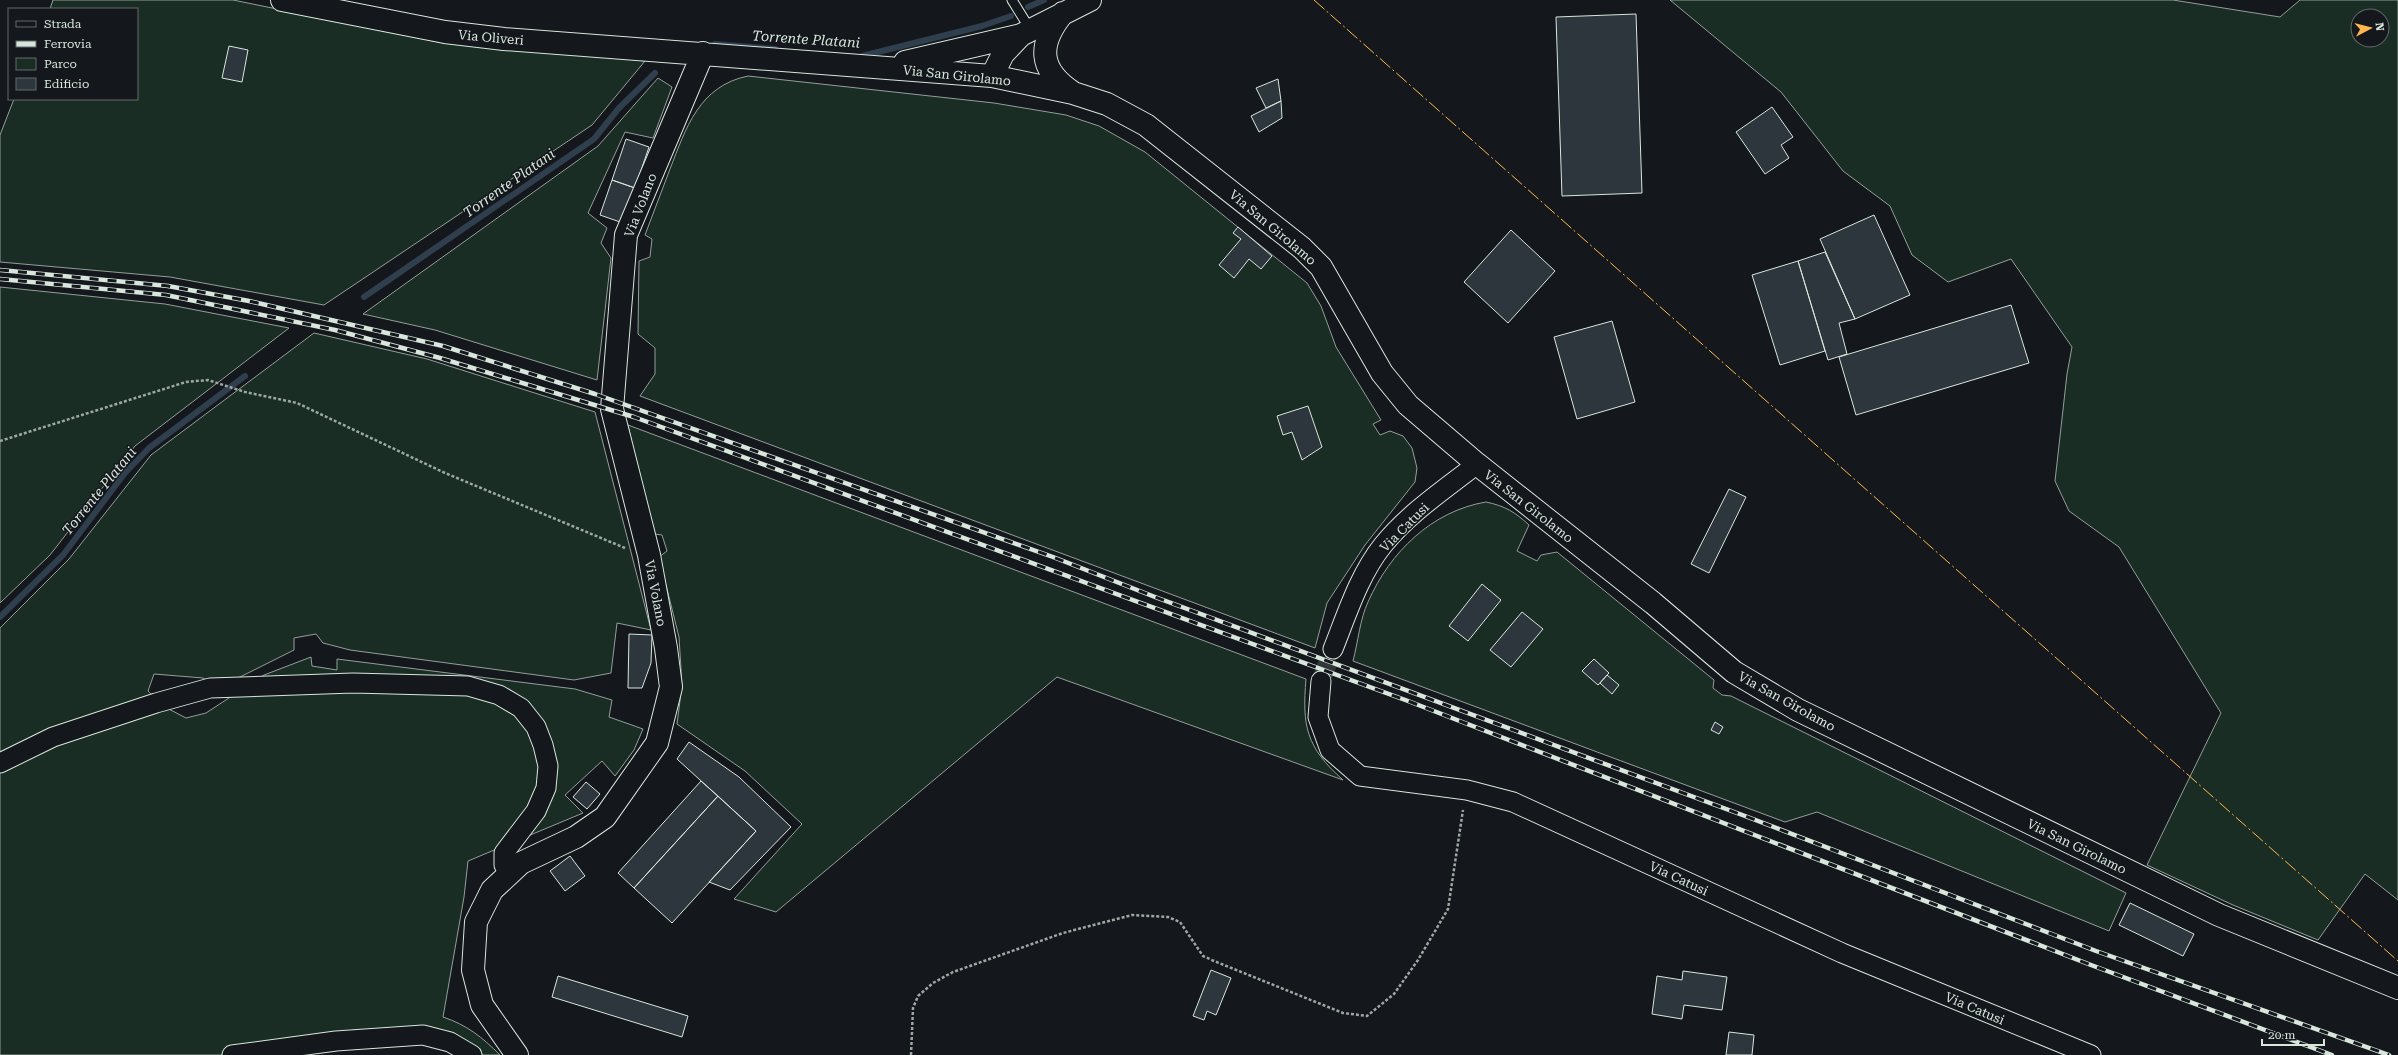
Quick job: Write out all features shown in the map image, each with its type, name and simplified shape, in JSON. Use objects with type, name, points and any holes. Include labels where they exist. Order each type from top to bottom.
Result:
[{"type":"street","name":"Via Oliveri","points":[[282,0],[445,32],[504,39],[703,53]]},
{"type":"street","points":[[881,68],[1026,32],[1090,0]]},
{"type":"street","points":[[1063,13],[1052,27],[1046,41],[1045,56],[1049,71],[1057,82],[1073,93]]},
{"type":"street","points":[[992,76],[1003,54],[1026,32]]},
{"type":"street","name":"Via San Girolamo","points":[[703,53],[992,76],[1073,93],[1107,104],[1146,125],[1302,248],[1321,267],[1382,373],[1408,405],[1477,464],[1653,603],[1734,672],[1798,710],[2219,915],[2398,988]]},
{"type":"street","name":"Via Volano","points":[[517,1055],[482,1005],[472,970],[476,922],[492,890],[521,863],[576,837],[605,817],[658,743],[671,687],[666,648],[649,555],[612,409],[626,235],[703,53]]},
{"type":"street","name":"Via Catusi","points":[[1333,649],[1357,587],[1382,546],[1419,509],[1477,464]]},
{"type":"street","name":"Via Catusi","points":[[1321,681],[1318,717],[1330,750],[1360,776],[1467,790],[1513,802],[1842,953],[2091,1055]]},
{"type":"street","points":[[0,763],[53,738],[156,702],[210,688],[353,683],[468,686],[499,694],[521,708],[536,726],[543,745],[548,766],[546,788],[536,811],[504,853],[504,865],[509,874]]},
{"type":"street","points":[[232,1055],[336,1042],[423,1035],[450,1042],[472,1055]]},
{"type":"lane","points":[[1012,0],[1026,32]]},
{"type":"path","points":[[0,441],[186,382],[208,380],[245,392],[297,403],[445,473],[614,545]]},
{"type":"path","points":[[911,1055],[913,1008],[918,996],[933,983],[953,972],[1063,933],[1132,915],[1168,916],[1180,922],[1203,956],[1343,1013],[1367,1016],[1394,994],[1418,960],[1448,909],[1467,790]]},
{"type":"green space","points":[[53,0],[233,0],[443,43],[504,49],[558,51],[645,61],[592,125],[324,305],[170,277],[0,262],[0,135],[14,100],[138,100],[138,8],[50,8]]},
{"type":"green space","points":[[1670,0],[2173,0],[2280,17],[2300,0],[2398,0],[2398,900],[2365,874],[2318,940],[2233,905],[2147,865],[2221,713],[2119,547],[2069,511],[2055,481],[2067,374],[2072,347],[2011,259],[1948,282],[1912,255],[1890,206],[1843,171],[1781,92]]},
{"type":"green space","points":[[748,76],[994,103],[1066,115],[1099,126],[1145,152],[1307,283],[1321,306],[1336,347],[1381,420],[1373,424],[1380,435],[1390,431],[1403,436],[1412,448],[1417,468],[1415,482],[1365,545],[1327,603],[1315,648],[640,396],[655,374],[655,348],[638,334],[639,261],[650,257],[652,239],[645,235],[682,139],[697,111],[706,99],[717,89],[731,81]]},
{"type":"green space","points":[[658,78],[672,87],[653,138],[625,132],[588,213],[607,228],[601,243],[611,258],[597,380],[435,330],[363,314],[598,146]]},
{"type":"green space","points":[[0,287],[165,304],[289,328],[135,446],[50,555],[0,603]]},
{"type":"green space","points":[[314,333],[427,359],[595,412],[651,630],[617,623],[611,673],[574,680],[350,650],[323,643],[316,634],[294,638],[294,650],[218,688],[203,678],[154,674],[148,691],[163,706],[186,718],[206,713],[264,675],[311,657],[312,666],[337,670],[337,659],[575,689],[612,700],[609,717],[643,729],[634,750],[615,776],[602,761],[565,795],[583,813],[468,861],[464,897],[443,1017],[452,1020],[474,1032],[500,1055],[482,1055],[465,1041],[322,1036],[221,1055],[0,1055],[0,628],[69,559],[151,455]]},
{"type":"green space","points":[[628,425],[1306,679],[1305,710],[1309,735],[1321,757],[1343,780],[1057,677],[776,912],[734,899],[802,824],[745,771],[677,724],[682,685],[679,637],[659,557],[667,551],[662,535],[654,534],[650,525]]},
{"type":"green space","points":[[1486,502],[1499,505],[1509,510],[1529,525],[1517,551],[1537,561],[1541,555],[1557,552],[1714,680],[1713,688],[1722,695],[1731,696],[2126,893],[2109,931],[1817,812],[1785,822],[1353,661],[1361,623],[1368,602],[1388,567],[1401,551],[1431,524],[1448,514],[1466,507]]},
{"type":"building","points":[[1636,14],[1642,193],[1562,196],[1556,17]]},
{"type":"building","points":[[229,46],[248,50],[242,82],[222,78]]},
{"type":"building","points":[[1278,79],[1281,101],[1266,108],[1256,88]]},
{"type":"building","points":[[1281,101],[1282,118],[1259,132],[1251,116]]},
{"type":"building","points":[[1772,107],[1793,137],[1781,145],[1789,158],[1765,174],[1736,132]]},
{"type":"building","points":[[626,139],[649,147],[635,188],[612,180]]},
{"type":"building","points":[[612,180],[635,188],[623,223],[600,215]]},
{"type":"building","points":[[1874,215],[1910,295],[1855,319],[1820,239]]},
{"type":"building","points":[[1238,227],[1272,256],[1261,269],[1249,259],[1234,278],[1219,265],[1241,239],[1233,233]]},
{"type":"building","points":[[1511,230],[1555,271],[1508,323],[1464,282]]},
{"type":"building","points":[[1825,252],[1855,319],[1839,323],[1847,354],[1828,360],[1798,261]]},
{"type":"building","points":[[1798,261],[1825,351],[1780,365],[1752,275]]},
{"type":"building","points":[[2011,305],[2029,363],[1856,415],[1839,357]]},
{"type":"building","points":[[1612,321],[1635,402],[1577,419],[1554,337]]},
{"type":"building","points":[[1308,406],[1322,447],[1302,460],[1292,432],[1283,435],[1277,416]]},
{"type":"building","points":[[1729,489],[1746,497],[1709,573],[1691,564]]},
{"type":"building","points":[[1482,584],[1501,600],[1468,641],[1449,626]]},
{"type":"building","points":[[1522,612],[1543,629],[1511,667],[1490,650]]},
{"type":"building","points":[[629,634],[652,635],[651,663],[642,688],[628,688]]},
{"type":"building","points":[[1594,659],[1609,673],[1598,685],[1582,671]]},
{"type":"building","points":[[1607,675],[1619,685],[1612,694],[1600,683]]},
{"type":"building","points":[[1715,722],[1723,727],[1719,734],[1711,730]]},
{"type":"building","points":[[689,742],[739,777],[791,827],[730,890],[709,882],[756,831],[677,759]]},
{"type":"building","points":[[701,781],[718,796],[634,888],[618,873]]},
{"type":"building","points":[[586,782],[600,794],[587,809],[573,797]]},
{"type":"building","points":[[718,796],[756,831],[672,923],[634,888]]},
{"type":"building","points":[[570,856],[585,876],[565,891],[550,871]]},
{"type":"building","points":[[2130,903],[2194,934],[2183,956],[2119,925]]},
{"type":"building","points":[[1211,970],[1231,978],[1216,1015],[1207,1011],[1204,1020],[1193,1016]]},
{"type":"building","points":[[1683,971],[1727,977],[1722,1010],[1684,1005],[1682,1019],[1652,1014],[1657,976],[1682,980]]},
{"type":"building","points":[[558,976],[688,1016],[682,1037],[552,997]]},
{"type":"building","points":[[1729,1032],[1754,1035],[1752,1055],[1726,1055]]},
{"type":"waterway","name":"Torrente Platani","points":[[1028,7],[1044,0]]},
{"type":"waterway","name":"Torrente Platani","points":[[862,56],[982,26],[1011,16]]},
{"type":"waterway","name":"Torrente Platani","points":[[715,44],[775,49]]},
{"type":"waterway","name":"Torrente Platani","points":[[364,297],[594,139],[619,108],[655,73]]},
{"type":"waterway","name":"Torrente Platani","points":[[0,617],[63,555],[125,473],[149,448],[245,376]]},
{"type":"tunnel","points":[[1321,681],[1333,649]]},
{"type":"railway","points":[[0,270],[168,286],[249,301],[443,346],[595,394],[1053,557],[1155,597],[1745,816],[2096,951],[2389,1055]]},
{"type":"railway","points":[[0,279],[166,295],[335,330],[440,358],[634,417],[1408,701],[2091,965],[2332,1055]]},
{"type":"power","points":[[1314,0],[2398,961]]}]
